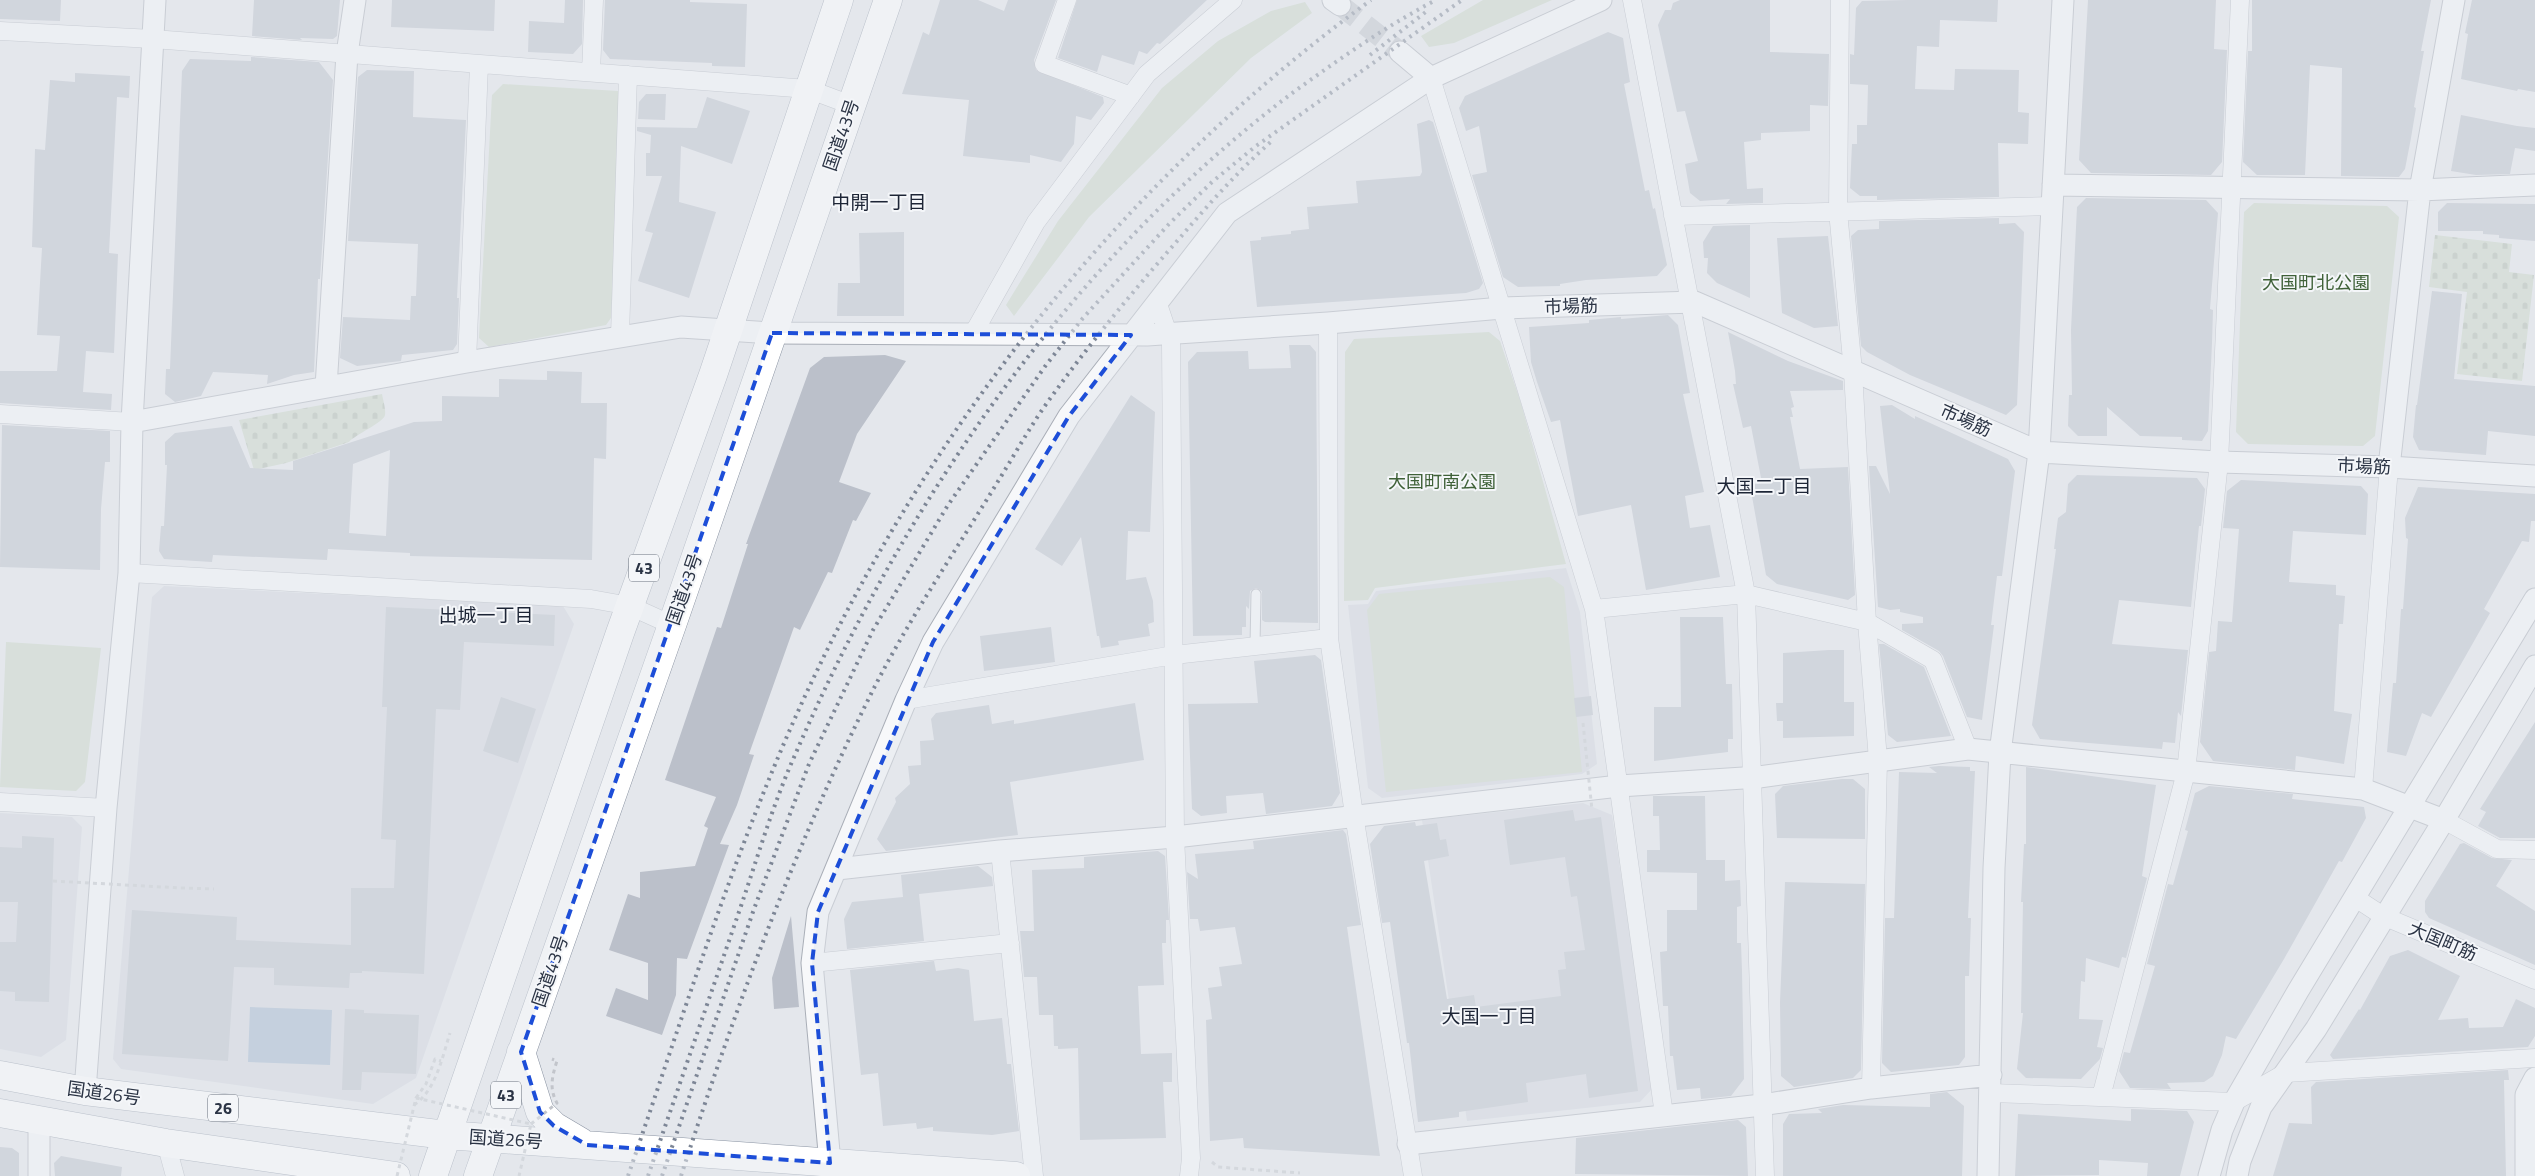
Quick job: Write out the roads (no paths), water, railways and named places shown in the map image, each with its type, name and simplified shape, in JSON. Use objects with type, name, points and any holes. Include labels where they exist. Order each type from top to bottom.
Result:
[{"type":"highway","name":"43","points":[[433,1176],[728,329],[839,0]]},
{"type":"highway","name":"国道43号","points":[[478,1176],[672,625],[888,0]]},
{"type":"highway","points":[[521,1052],[540,1112],[554,1126],[587,1145]]},
{"type":"highway","name":"国道26号","points":[[0,1075],[85,1091],[446,1135],[1016,1176]]},
{"type":"highway","name":"国道26号","points":[[0,1113],[166,1143],[357,1173],[397,1176]]},
{"type":"street","points":[[85,1091],[106,808],[129,573],[132,422],[155,0]]},
{"type":"street","points":[[326,387],[347,54],[355,0]]},
{"type":"street","points":[[592,72],[594,0]]},
{"type":"street","points":[[1067,0],[1044,64],[1131,96]]},
{"type":"street","points":[[973,334],[1036,222],[1147,74],[1232,0]]},
{"type":"street","points":[[830,1163],[812,963],[818,912],[906,700],[933,642],[1069,416],[1227,213],[1432,78],[1601,0]]},
{"type":"street","points":[[1632,0],[1746,594],[1765,1176]]},
{"type":"street","points":[[1840,0],[1838,211],[1853,371],[1867,622],[1878,760],[1871,1088]]},
{"type":"street","points":[[1988,1176],[1994,868],[2000,753],[2039,452],[2064,0]]},
{"type":"street","points":[[2101,1096],[2186,772],[2219,462],[2240,0]]},
{"type":"street","points":[[2363,789],[2389,467],[2420,190],[2454,0]]},
{"type":"street","points":[[0,31],[153,40],[479,66],[592,72],[808,89],[851,104]]},
{"type":"street","points":[[1400,52],[1432,78],[1594,609],[1664,1115]]},
{"type":"street","points":[[467,362],[479,66]]},
{"type":"street","points":[[620,336],[628,75]]},
{"type":"street","points":[[1673,216],[1838,211],[2053,196],[2232,188],[2420,190],[2535,185]]},
{"type":"street","points":[[1157,301],[1171,343],[1176,837],[1190,1149],[1189,1176]]},
{"type":"street","name":"市場筋","points":[[132,422],[681,326],[772,333],[1131,335],[1328,323],[1502,308],[1695,302],[2039,452],[2219,462],[2389,467],[2535,476]]},
{"type":"street","points":[[1328,323],[1329,638],[1354,815],[1413,1176]]},
{"type":"street","points":[[0,414],[132,422]]},
{"type":"street","points":[[129,573],[591,599],[630,606],[672,625]]},
{"type":"street","points":[[1594,609],[1746,594],[1867,622],[1933,660],[1968,749]]},
{"type":"street","points":[[2209,1176],[2222,1130],[2234,1102],[2354,898],[2535,599]]},
{"type":"street","points":[[906,700],[1174,655],[1329,638]]},
{"type":"street","points":[[2237,1176],[2240,1161],[2262,1107],[2316,1029],[2444,820],[2535,666]]},
{"type":"street","points":[[837,869],[1000,851],[1176,837],[1619,786],[1751,777],[1968,749],[2363,789],[2444,820],[2497,849],[2535,850]]},
{"type":"street","points":[[0,802],[106,808]]},
{"type":"street","points":[[1000,851],[1034,1176]]},
{"type":"street","name":"大国町筋","points":[[2354,898],[2384,916],[2535,980]]},
{"type":"street","points":[[812,963],[1010,943]]},
{"type":"street","points":[[1408,1144],[1762,1105],[1871,1088],[1991,1084],[2101,1096],[2234,1102],[2285,1073],[2535,1058]]},
{"type":"street","points":[[2526,1176],[2526,1095],[2535,1078]]},
{"type":"street","points":[[39,1120],[39,1176]]},
{"type":"street","points":[[166,1143],[175,1176]]},
{"type":"lane","points":[[1255,645],[1256,594]]},
{"type":"water","points":[[250,1007],[332,1010],[330,1065],[248,1062]]},
{"type":"tunnel","points":[[1340,5],[1400,52]]},
{"type":"railway","points":[[628,1176],[704,953],[765,788],[788,734],[839,627],[896,523],[961,423],[1031,328],[1108,238],[1190,152],[1278,73],[1371,0]]},
{"type":"railway","points":[[648,1176],[766,830],[795,755],[839,661],[888,568],[943,477],[1003,390],[1068,307],[1139,229],[1214,157],[1295,91],[1382,32],[1436,0]]},
{"type":"railway","points":[[662,1176],[754,909],[809,764],[873,630],[948,505],[1046,365],[1083,318],[1169,224],[1212,182],[1256,146],[1462,0]]},
{"type":"railway","points":[[1370,55],[1427,11]]},
{"type":"railway","points":[[681,1176],[745,989],[793,866],[846,745],[903,634],[1031,428],[1067,376],[1129,297],[1201,214],[1236,175],[1274,139]]},
{"type":"district","name":"中開一丁目","points":[[879,201]]},
{"type":"district","name":"大国二丁目","points":[[1764,485]]},
{"type":"district","name":"出城一丁目","points":[[486,614]]},
{"type":"district","name":"大国一丁目","points":[[1489,1015]]},
{"type":"park label","name":"大国町北公園","points":[[2316,282]]},
{"type":"park label","name":"大国町南公園","points":[[1442,481]]}]
